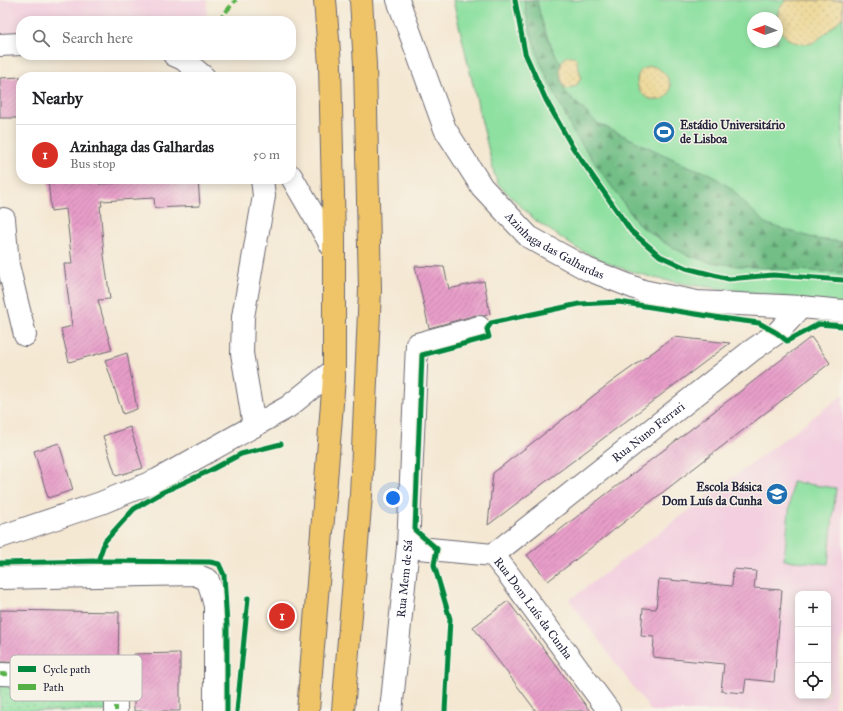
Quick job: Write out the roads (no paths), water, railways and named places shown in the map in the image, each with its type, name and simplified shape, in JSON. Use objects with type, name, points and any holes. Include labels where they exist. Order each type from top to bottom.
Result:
[{"type":"highway","points":[[308,711],[334,370],[334,250],[330,65],[325,0]]},
{"type":"highway","points":[[343,711],[361,495],[370,290],[365,65],[361,0]]},
{"type":"street","name":"Azinhaga das Galhardas","points":[[398,0],[445,129],[482,187],[529,237],[587,269],[643,291],[697,302],[843,310]]},
{"type":"street","points":[[0,45],[16,44]]},
{"type":"street","points":[[184,60],[198,72]]},
{"type":"street","points":[[254,426],[242,353],[243,318],[264,196],[263,184]]},
{"type":"street","points":[[296,184],[334,250]]},
{"type":"street","points":[[4,219],[4,266],[25,334]]},
{"type":"street","name":"Rua Nuno Ferrari","points":[[492,555],[751,351],[777,333],[801,307]]},
{"type":"street","name":"Rua Mem de Sá","points":[[391,711],[408,547],[416,344],[479,327]]},
{"type":"street","points":[[0,538],[101,503],[158,480],[288,407],[334,370]]},
{"type":"street","name":"Rua Dom Luís da Cunha","points":[[408,547],[492,555],[506,571],[609,711]]},
{"type":"street","points":[[0,578],[194,574],[208,580],[215,606],[215,711]]},
{"type":"street","points":[[0,674],[10,674]]},
{"type":"place","name":"Estádio Universitário de Lisboa","points":[[664,132]]},
{"type":"place","name":"Escola Básica Dom Luís da Cunha","points":[[777,494]]},
{"type":"place","name":"Azinhaga das Galhardas","points":[[282,616]]}]
